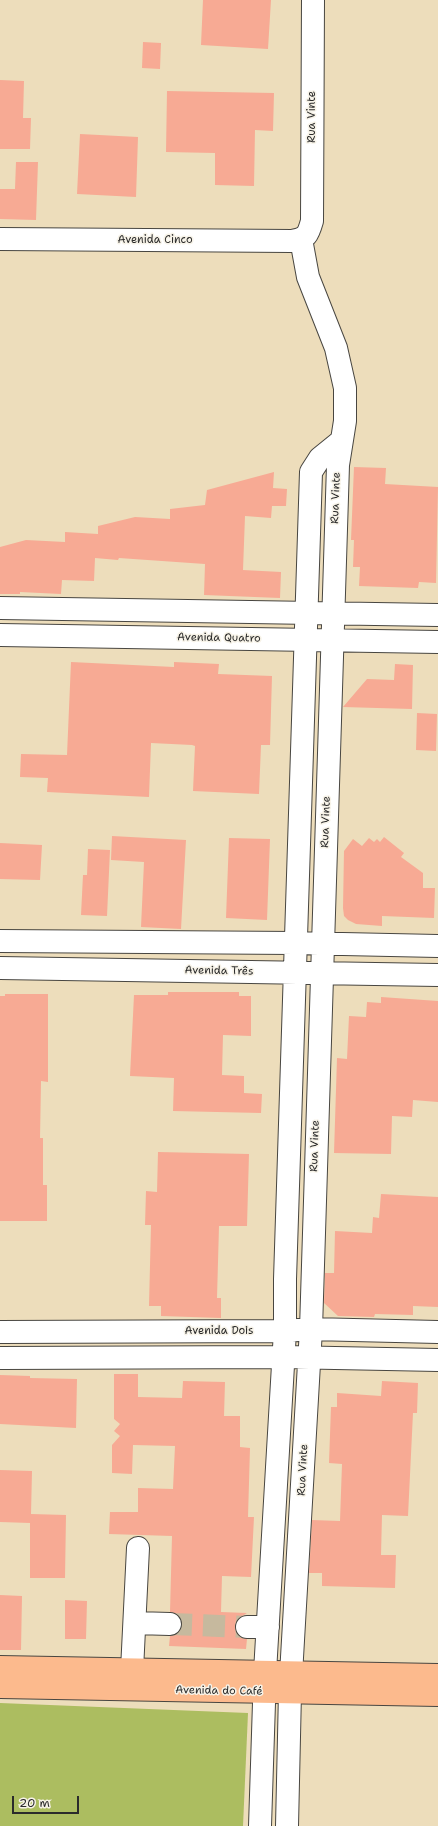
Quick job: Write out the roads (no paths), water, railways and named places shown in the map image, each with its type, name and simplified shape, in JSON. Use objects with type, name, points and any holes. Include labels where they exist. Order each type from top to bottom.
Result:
[{"type":"main road","name":"Avenida do Café","points":[[0,1668],[132,1670],[265,1682]]},
{"type":"main road","name":"Avenida do Café","points":[[0,1686],[291,1682],[438,1675]]},
{"type":"main road","name":"Avenida do Café","points":[[291,1682],[438,1695]]},
{"type":"street","name":"Rua Vinte","points":[[286,1826],[291,1682],[311,1329],[338,465],[345,421],[346,404],[342,367],[308,277],[304,237],[312,221],[313,0]]},
{"type":"street","name":"Avenida Cinco","points":[[0,239],[292,241],[304,237]]},
{"type":"street","points":[[260,1826],[265,1682],[257,1627],[284,1357],[294,972],[311,472],[320,458],[341,441]]},
{"type":"street","points":[[0,608],[438,615]]},
{"type":"street","name":"Avenida Quatro","points":[[0,635],[438,642]]},
{"type":"street","points":[[0,941],[295,943],[438,946]]},
{"type":"street","name":"Avenida Três","points":[[0,968],[438,975]]},
{"type":"street","name":"Avenida Dois","points":[[0,1332],[285,1331],[311,1329],[438,1332]]},
{"type":"street","points":[[0,1358],[284,1357],[438,1360]]},
{"type":"street","points":[[132,1670],[138,1548]]},
{"type":"street","points":[[135,1623],[170,1624]]},
{"type":"tunnel","points":[[170,1624],[247,1627]]}]
